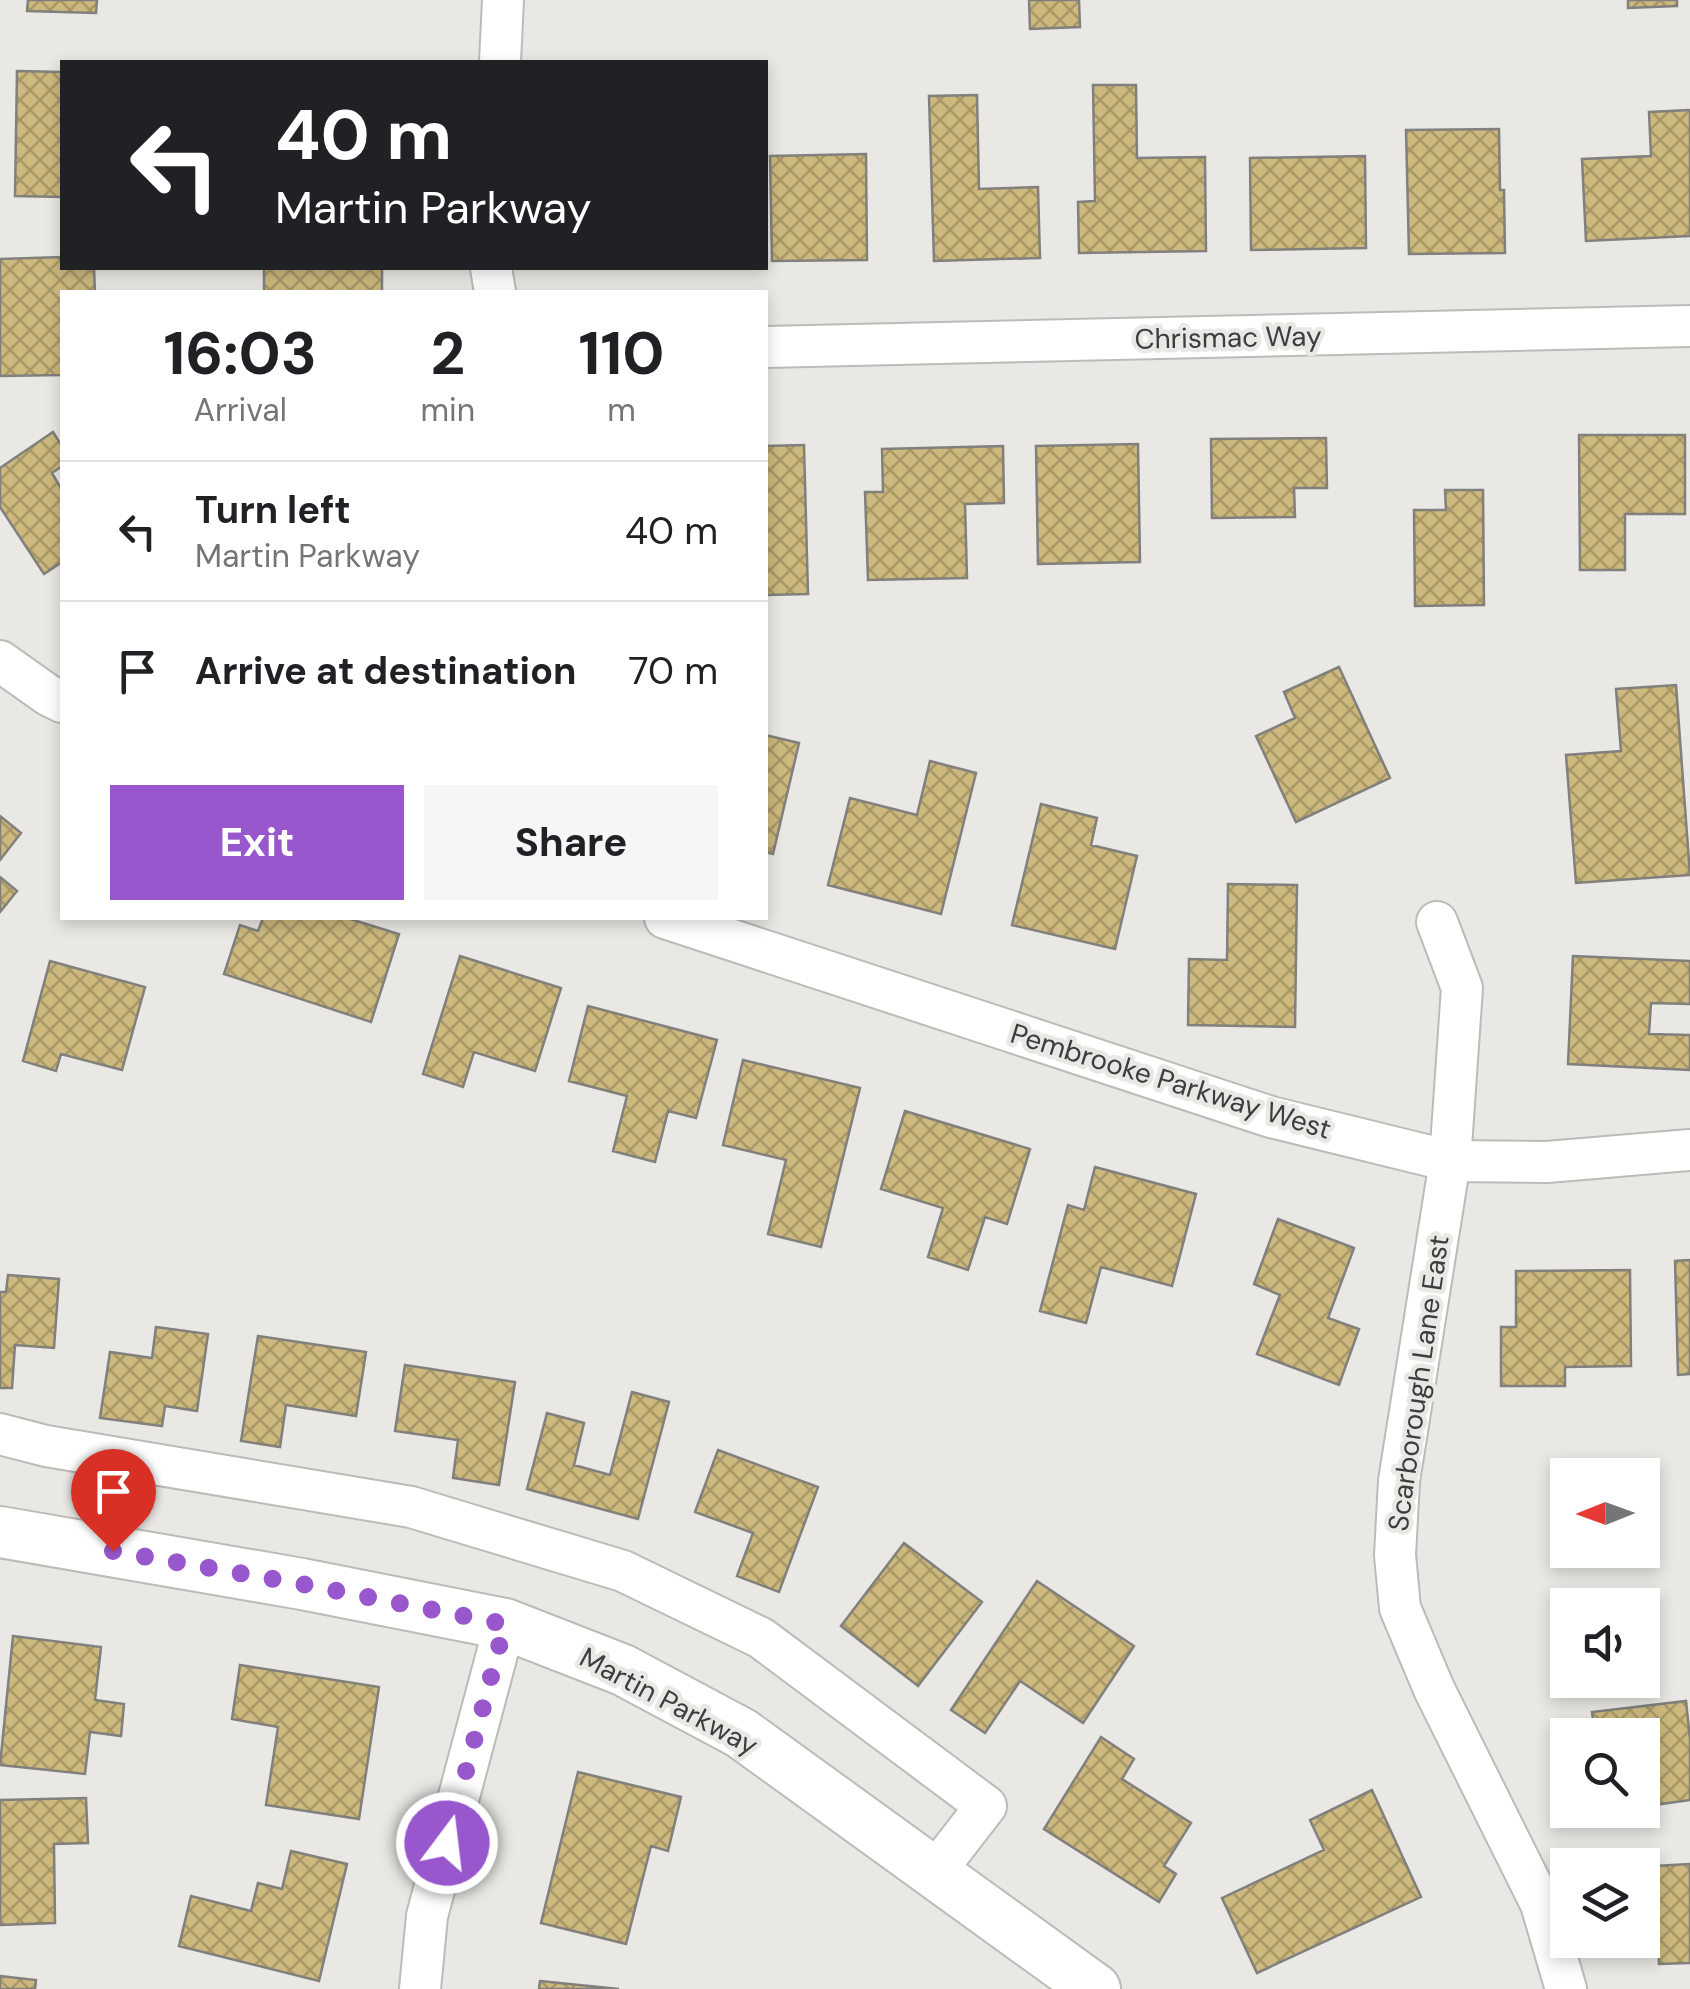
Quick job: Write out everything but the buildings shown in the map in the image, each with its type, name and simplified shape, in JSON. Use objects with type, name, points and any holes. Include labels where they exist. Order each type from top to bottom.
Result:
[{"type":"street","points":[[500,60],[504,0]]},
{"type":"street","name":"Chrismac Way","points":[[768,347],[1690,326]]},
{"type":"street","points":[[0,662],[60,701]]},
{"type":"street","name":"Pembrooke Parkway West","points":[[671,920],[1271,1117],[1450,1161],[1547,1162],[1690,1150]]},
{"type":"street","name":"Scarborough Lane East","points":[[1436,922],[1462,988],[1450,1161],[1399,1481],[1394,1555],[1400,1608],[1434,1689],[1541,1904],[1566,1989]]},
{"type":"street","points":[[0,1434],[46,1446],[411,1507],[623,1571],[761,1638],[986,1806],[934,1873]]},
{"type":"street","name":"Martin Parkway","points":[[0,1532],[505,1624],[624,1670],[741,1734],[1095,1989]]},
{"type":"street","points":[[420,1989],[427,1916],[505,1624]]},
{"type":"route","points":[[113,1551],[505,1624],[447,1843]]}]
